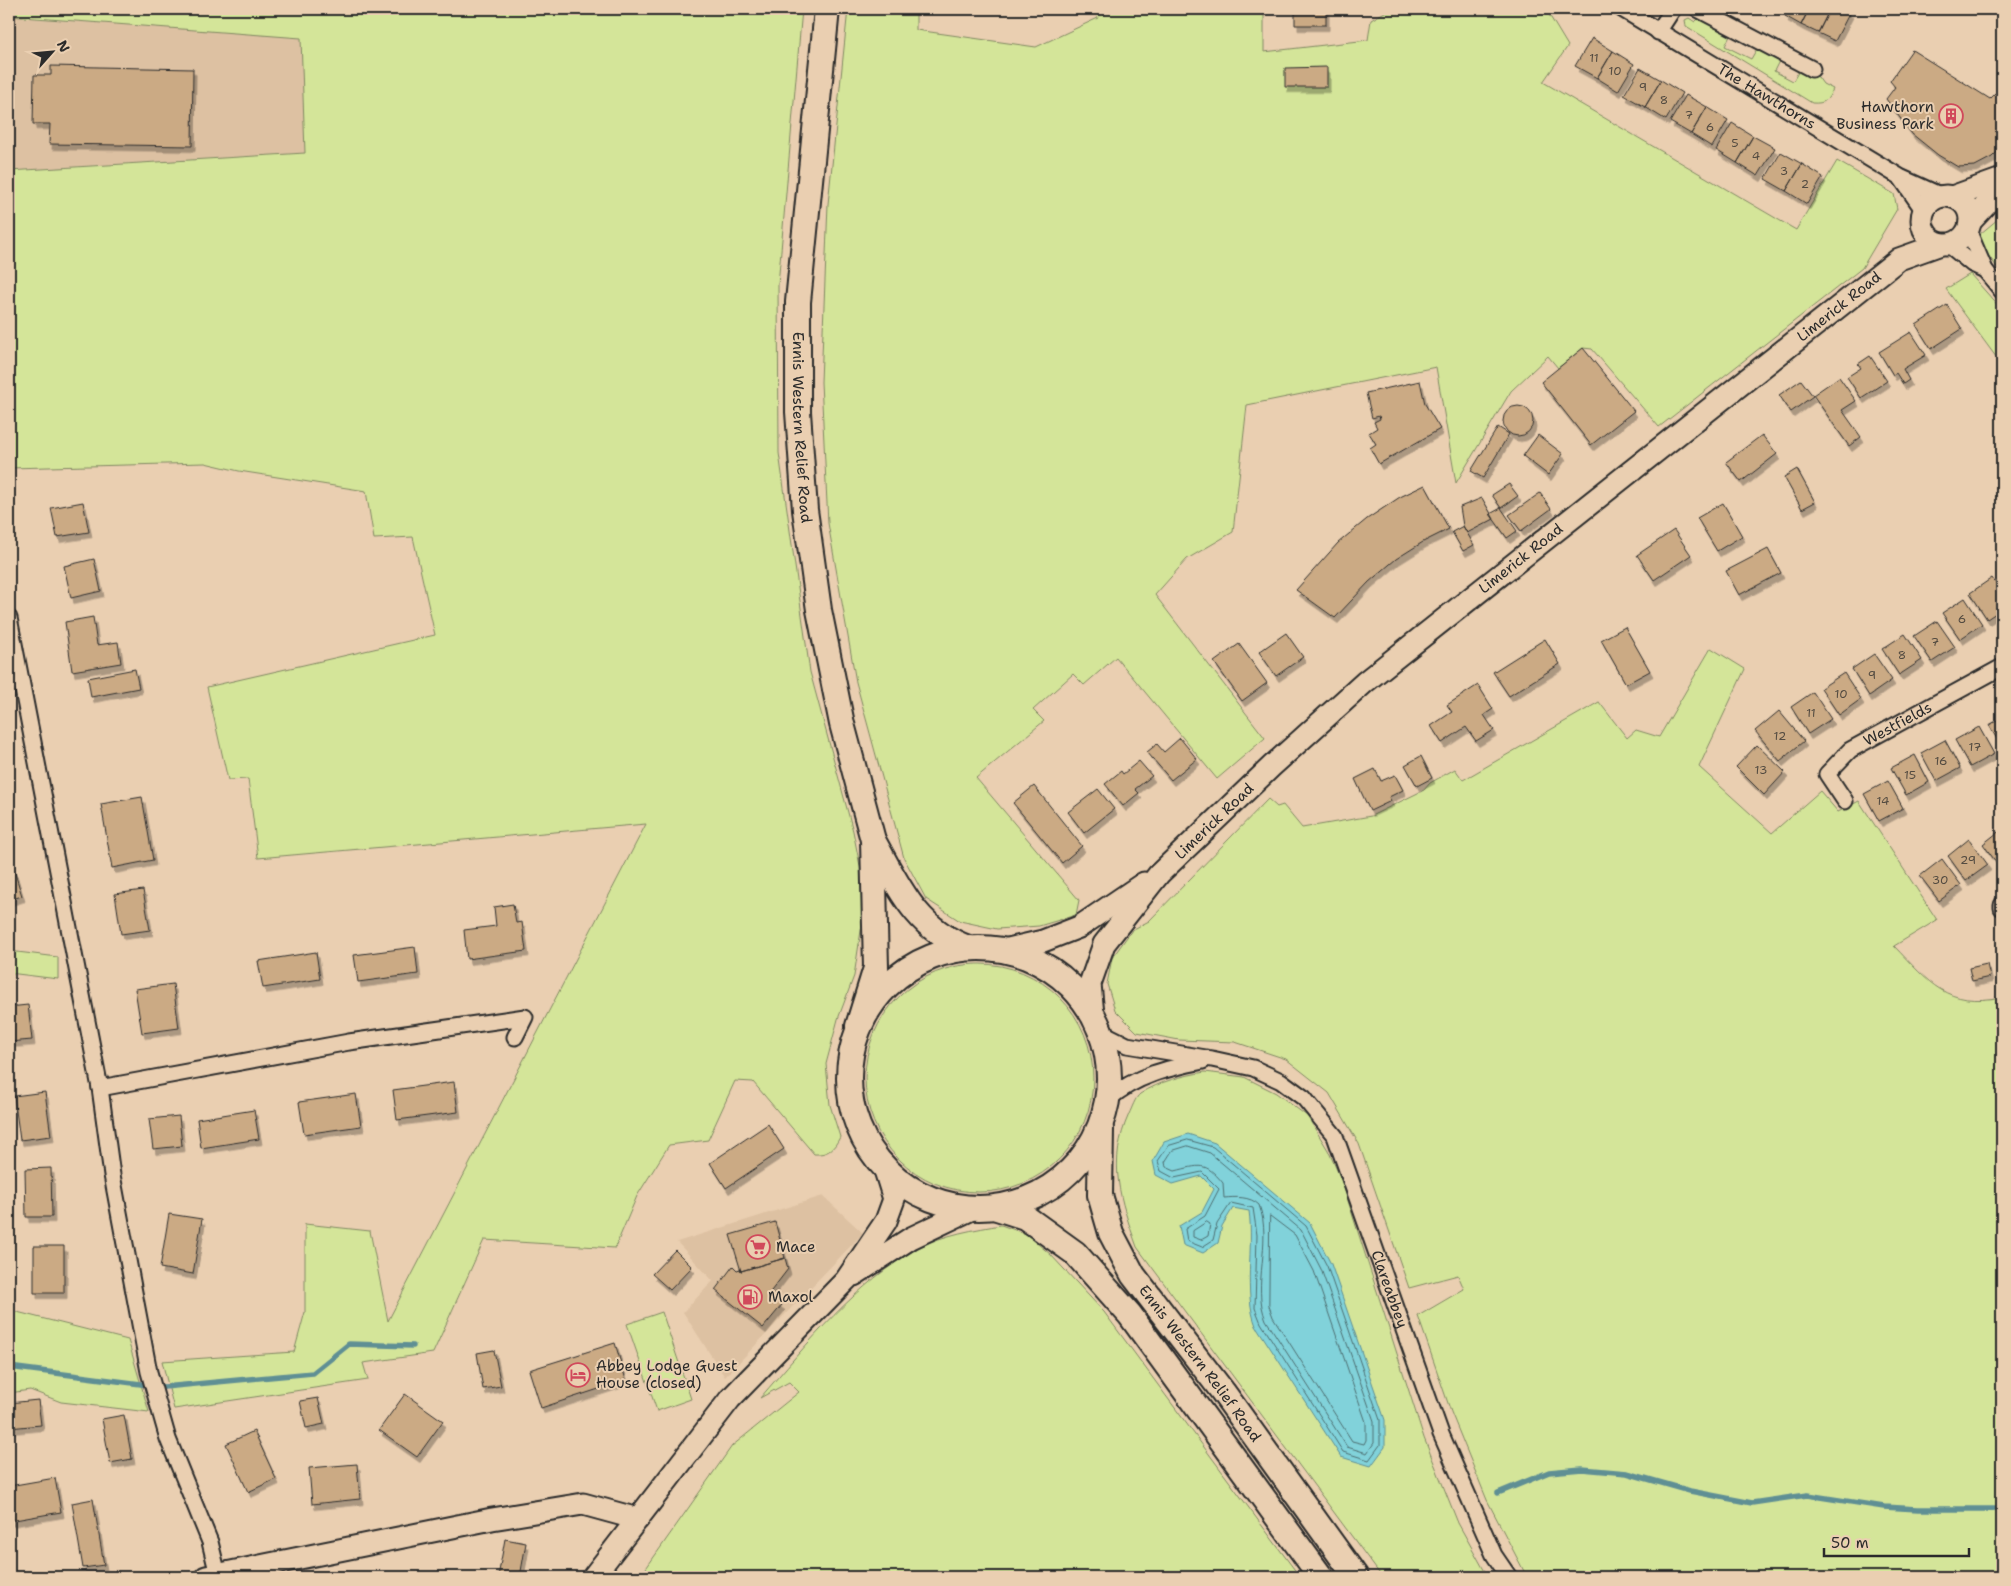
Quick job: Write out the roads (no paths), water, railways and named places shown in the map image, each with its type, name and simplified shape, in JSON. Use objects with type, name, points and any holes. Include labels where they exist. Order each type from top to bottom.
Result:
[{"type":"main road","name":"Ennis Western Relief Road","points":[[827,9],[798,302],[798,412],[805,510],[819,610],[842,724],[873,840],[876,968],[858,1026]]},
{"type":"main road","points":[[2002,179],[1948,197],[1936,199],[1923,215],[1927,235],[1945,244],[1957,242],[2002,188]]},
{"type":"main road","points":[[1948,197],[1966,206],[1969,226]]},
{"type":"main road","name":"Limerick Road","points":[[1899,259],[1923,215]]},
{"type":"main road","name":"Limerick Road","points":[[1159,874],[1365,682],[1899,259],[1945,244]]},
{"type":"main road","name":"Ennis Western Relief Road","points":[[873,840],[907,900],[925,922],[948,940],[968,948]]},
{"type":"main road","points":[[593,1577],[730,1399],[846,1280],[886,1221],[894,1199],[884,1166],[864,1137],[852,1105],[850,1054],[858,1026],[872,1000],[892,979],[917,962],[968,948],[1004,950],[1043,941],[1079,927],[1159,874]]},
{"type":"main road","points":[[884,1166],[931,1196],[972,1209],[997,1208],[1038,1195],[1061,1181],[1079,1162],[1101,1129],[1109,1099],[1108,1064],[1090,984],[1104,944],[1159,874]]},
{"type":"main road","points":[[1004,950],[1031,962],[1065,982],[1098,1023]]},
{"type":"main road","name":"Ennis Western Relief Road","points":[[1101,1129],[1100,1195],[1111,1233],[1133,1275],[1223,1392],[1356,1577]]},
{"type":"main road","name":"Ennis Western Relief Road","points":[[997,1208],[1025,1217],[1075,1253],[1130,1315],[1321,1577]]},
{"type":"main road","points":[[846,1280],[911,1238],[972,1209]]},
{"type":"main road","points":[[212,1576],[492,1519],[583,1504],[638,1519]]},
{"type":"street","name":"The Hawthorns","points":[[1622,9],[1900,177],[1948,197]]},
{"type":"street","points":[[1658,32],[1673,9]]},
{"type":"street","points":[[1698,9],[1812,69]]},
{"type":"street","name":"The Hawthorns","points":[[1900,177],[1923,215]]},
{"type":"street","points":[[1969,226],[1985,270],[2002,291]]},
{"type":"street","points":[[1945,244],[1972,264],[1985,270]]},
{"type":"street","points":[[9,618],[100,1088],[112,1175],[149,1372],[168,1440],[210,1542],[212,1576]]},
{"type":"street","name":"Westfields","points":[[1845,801],[1827,774],[1850,750],[2002,667]]},
{"type":"street","points":[[100,1088],[349,1042],[525,1017],[515,1037]]},
{"type":"street","name":"Clareabbey","points":[[1098,1023],[1127,1045],[1253,1068],[1281,1081],[1304,1098],[1335,1136],[1441,1434],[1494,1555],[1509,1577]]},
{"type":"street","name":"Clareabbey","points":[[1109,1099],[1124,1085],[1166,1068],[1212,1059]]},
{"type":"water","points":[[1188,1134],[1215,1143],[1310,1223],[1331,1264],[1385,1420],[1385,1447],[1371,1466],[1341,1457],[1256,1326],[1252,1313],[1249,1285],[1249,1211],[1233,1208],[1222,1226],[1218,1243],[1203,1253],[1183,1245],[1179,1226],[1202,1212],[1214,1189],[1201,1176],[1173,1184],[1156,1175],[1153,1161],[1164,1142]]},
{"type":"waterway","points":[[9,1367],[164,1387],[313,1373],[349,1344],[413,1346]]},
{"type":"waterway","points":[[1498,1493],[1549,1472],[1582,1469],[1627,1473],[1690,1491],[1752,1503],[1807,1495],[1884,1507],[2002,1509]]},
{"type":"place","name":"Hawthorn Business Park","points":[[1951,116]]},
{"type":"place","name":"Mace","points":[[758,1247]]},
{"type":"place","name":"Maxol","points":[[750,1297]]},
{"type":"place","name":"Abbey Lodge Guest House (closed)","points":[[578,1375]]}]
